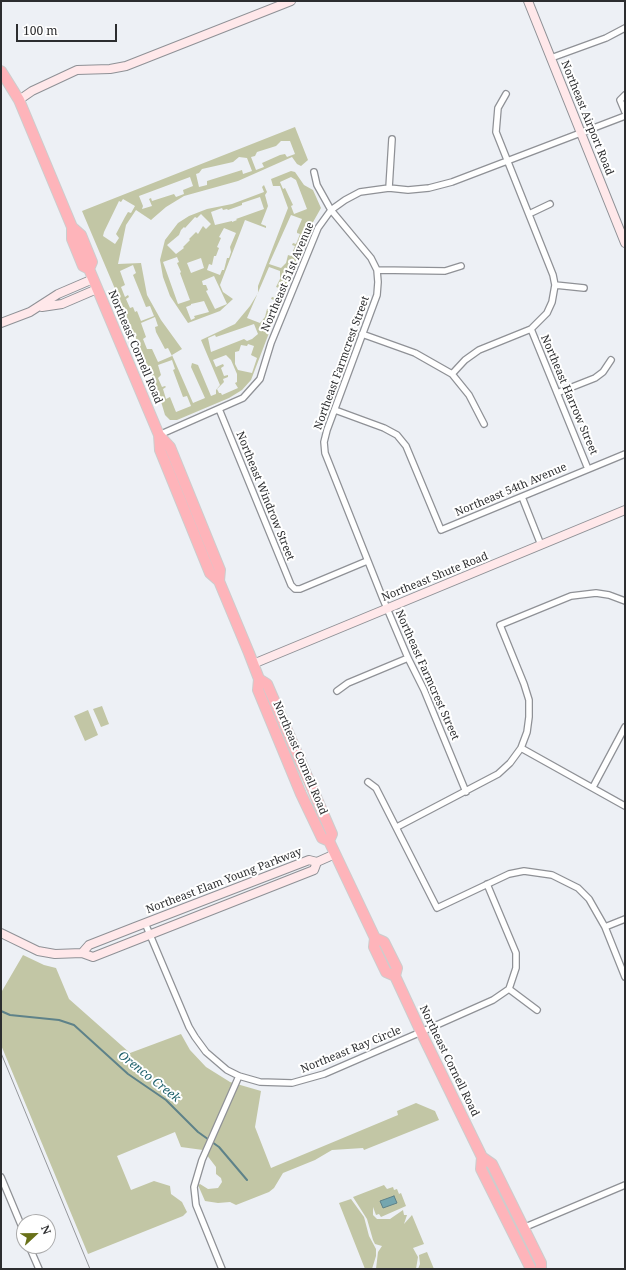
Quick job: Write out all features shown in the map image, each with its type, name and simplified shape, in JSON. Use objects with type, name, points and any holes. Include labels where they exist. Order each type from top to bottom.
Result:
[{"type":"highway","name":"Northeast Cornell Road","points":[[1,71],[19,100],[72,227],[72,239],[82,266],[89,269],[159,435],[160,450],[210,573],[219,581],[253,664],[260,679],[267,684],[332,834],[329,842],[374,938],[374,947],[386,972],[395,976],[482,1157],[492,1164],[541,1263],[541,1269]]},
{"type":"highway","name":"Northeast Cornell Road","points":[[482,1157],[481,1169],[531,1269]]},
{"type":"street","points":[[19,100],[32,91],[76,70],[110,69],[126,66],[291,1]]},
{"type":"street","name":"Northeast Airport Road","points":[[528,1],[625,243]]},
{"type":"street","points":[[551,58],[606,38],[625,28]]},
{"type":"street","points":[[452,374],[465,360],[479,350],[530,330],[547,313],[552,302],[555,285],[529,214],[496,132],[498,108],[506,94]]},
{"type":"street","points":[[625,95],[620,100],[625,112]]},
{"type":"street","name":"Northeast 51st Avenue","points":[[159,435],[243,398],[260,379],[271,343],[318,228],[331,210],[345,200],[360,192],[389,188],[408,190],[429,188],[458,180],[625,116]]},
{"type":"street","points":[[389,188],[392,139]]},
{"type":"street","points":[[314,172],[317,185],[331,210],[365,250],[378,270],[445,271],[461,266]]},
{"type":"street","points":[[529,214],[550,204]]},
{"type":"street","name":"Northeast Farmcrest Street","points":[[378,270],[377,295],[327,430],[324,442],[325,453],[367,561],[408,658],[424,690],[466,792]]},
{"type":"street","points":[[1,323],[39,307],[62,304],[95,284]]},
{"type":"street","points":[[555,285],[584,288]]},
{"type":"street","name":"Northeast Harrow Street","points":[[530,330],[588,469]]},
{"type":"street","points":[[362,334],[415,353],[452,374],[469,395],[484,424]]},
{"type":"street","points":[[557,393],[594,378],[603,372],[611,360]]},
{"type":"street","name":"Northeast Windrow Street","points":[[219,409],[287,576],[295,589],[367,561]]},
{"type":"street","name":"Northeast 54th Avenue","points":[[335,410],[384,428],[397,435],[406,446],[441,530],[625,454]]},
{"type":"street","points":[[522,497],[541,545]]},
{"type":"street","name":"Northeast Shute Road","points":[[253,664],[625,510]]},
{"type":"street","points":[[397,827],[498,774],[510,763],[520,748],[527,732],[529,700],[500,625],[571,596],[596,593],[609,595],[625,601]]},
{"type":"street","points":[[337,691],[348,683],[408,658]]},
{"type":"street","points":[[592,787],[625,727]]},
{"type":"street","points":[[520,748],[625,806]]},
{"type":"street","points":[[368,782],[376,788],[437,908],[509,874],[524,872],[552,875],[578,888],[589,898],[605,927],[625,977]]},
{"type":"street","points":[[317,862],[335,854]]},
{"type":"street","name":"Northeast Elam Young Parkway","points":[[1,933],[38,951],[54,954],[82,953],[93,957],[314,870],[317,862],[309,860],[88,945],[82,953]]},
{"type":"street","points":[[487,884],[516,953],[516,968],[509,989],[537,1010]]},
{"type":"street","points":[[605,927],[625,919]]},
{"type":"street","name":"Northeast Ray Circle","points":[[145,923],[194,1037],[214,1060],[227,1070],[239,1076],[272,1083],[301,1081],[324,1074],[493,1000],[509,989]]},
{"type":"street","points":[[222,1269],[194,1200],[194,1187],[202,1160],[239,1076]]},
{"type":"street","points":[[1,1177],[16,1214]]},
{"type":"street","points":[[523,1228],[625,1185]]},
{"type":"street","points":[[33,1254],[39,1269]]},
{"type":"green space","points":[[295,127],[308,160],[301,166],[297,164],[292,157],[238,181],[184,196],[166,207],[151,220],[136,210],[126,225],[118,264],[141,263],[147,295],[161,320],[182,349],[172,355],[193,403],[205,398],[191,367],[192,363],[198,365],[211,396],[216,394],[216,390],[220,385],[201,340],[235,324],[250,306],[257,294],[247,318],[260,323],[265,317],[267,309],[271,310],[274,300],[271,299],[272,297],[275,298],[279,288],[276,287],[280,279],[280,271],[269,267],[258,292],[258,286],[288,208],[280,186],[273,186],[271,179],[291,171],[295,172],[304,185],[313,190],[321,208],[308,231],[251,380],[242,390],[229,398],[177,420],[170,420],[165,415],[157,388],[82,211]],"holes":[[[281,141],[290,141],[295,154],[287,157],[285,154],[280,155],[262,163],[264,167],[256,170],[251,157],[255,156],[257,152],[276,146]],[[239,157],[247,158],[252,171],[243,174],[242,170],[207,181],[207,185],[199,187],[196,174],[202,169],[233,162]],[[190,177],[193,186],[183,190],[184,194],[176,197],[174,194],[152,201],[151,198],[149,199],[152,206],[142,209],[143,206],[139,196]],[[291,177],[296,180],[307,209],[294,214],[291,206],[293,205],[285,188],[283,189],[280,182]],[[123,199],[135,206],[131,213],[128,212],[116,234],[119,238],[115,244],[103,236],[119,201],[121,202]],[[291,215],[302,219],[297,231],[297,233],[300,234],[296,244],[293,243],[292,245],[295,246],[291,256],[288,255],[286,263],[281,268],[269,264]],[[133,265],[136,273],[133,275],[146,307],[150,306],[154,316],[141,321],[137,311],[135,312],[133,307],[130,308],[126,299],[129,297],[128,295],[125,297],[121,287],[125,285],[120,271]],[[155,317],[158,326],[155,327],[156,332],[165,349],[168,348],[172,356],[158,362],[152,349],[147,349],[143,339],[146,337],[141,323]],[[254,324],[258,334],[247,341],[244,339],[211,352],[208,338],[215,335],[216,337]],[[248,344],[254,346],[251,355],[257,358],[252,373],[238,370],[235,364],[235,352],[239,351],[241,345],[247,346]],[[226,355],[231,360],[237,374],[237,382],[235,383],[238,388],[222,395],[217,389],[224,382],[223,379],[228,377],[228,375],[224,376],[221,368],[224,366],[223,364],[216,367],[213,360]],[[172,360],[175,369],[173,370],[183,397],[187,396],[191,406],[176,412],[170,397],[166,399],[163,389],[166,387],[162,387],[158,378],[161,375],[158,365]]]},
{"type":"green space","points":[[264,185],[267,192],[265,195],[268,206],[261,224],[266,226],[266,228],[245,220],[220,285],[223,292],[233,299],[220,311],[188,323],[170,296],[163,277],[160,260],[165,240],[178,223],[189,216],[207,209],[232,204],[264,192],[262,187]],"holes":[[[260,197],[264,209],[236,219],[237,220],[232,222],[215,225],[211,212],[222,208],[223,210],[228,210],[242,205],[242,203]],[[201,214],[211,224],[206,229],[203,226],[198,234],[196,232],[189,239],[190,240],[183,247],[184,248],[176,254],[167,245],[179,235],[181,230],[184,227],[185,228],[195,217],[197,218]],[[224,228],[236,233],[230,247],[231,252],[229,258],[227,258],[224,270],[222,270],[220,275],[207,270],[209,264],[212,265],[214,256],[216,256],[219,248],[217,247],[221,238],[219,237]],[[177,257],[180,273],[190,300],[178,304],[163,262]],[[201,258],[204,268],[191,273],[187,263]],[[214,276],[227,304],[215,309],[206,291],[208,290],[206,285],[203,285],[202,281]],[[204,301],[209,312],[194,316],[195,318],[191,320],[186,307]]]},
{"type":"green space","points":[[102,706],[109,724],[101,727],[93,709]]},
{"type":"green space","points":[[88,710],[98,735],[85,741],[74,716]]},
{"type":"green space","points":[[23,955],[44,965],[56,968],[69,999],[130,1053],[181,1034],[190,1050],[206,1067],[230,1082],[261,1091],[255,1127],[271,1168],[398,1115],[397,1111],[416,1103],[435,1111],[439,1120],[364,1150],[363,1148],[332,1150],[315,1160],[283,1173],[274,1188],[269,1192],[236,1205],[230,1202],[218,1203],[205,1201],[198,1185],[200,1184],[208,1189],[218,1188],[222,1182],[221,1178],[216,1174],[216,1167],[203,1150],[181,1147],[175,1132],[117,1156],[131,1190],[154,1181],[170,1186],[171,1194],[182,1202],[187,1212],[183,1216],[88,1254],[1,1045],[1,990],[2,991]]},
{"type":"green space","points":[[384,1185],[387,1189],[393,1187],[394,1190],[397,1189],[399,1194],[401,1193],[406,1206],[381,1217],[379,1214],[376,1215],[373,1207],[373,1215],[377,1219],[390,1219],[403,1210],[404,1215],[407,1215],[404,1224],[412,1215],[424,1244],[413,1248],[418,1257],[416,1269],[376,1269],[378,1252],[382,1246],[375,1244],[367,1219],[353,1197]]},
{"type":"green space","points":[[351,1199],[364,1217],[369,1236],[376,1249],[376,1256],[372,1269],[365,1269],[339,1203]]},
{"type":"green space","points":[[427,1252],[434,1269],[418,1269],[420,1264],[419,1255]]},
{"type":"water","points":[[394,1196],[397,1203],[383,1208],[380,1201]]},
{"type":"waterway","name":"Orenco Creek","points":[[1,1011],[10,1015],[59,1020],[74,1025],[128,1074],[166,1100],[198,1132],[219,1147],[247,1180]]},
{"type":"tram line","points":[[1,1053],[90,1269]]}]
